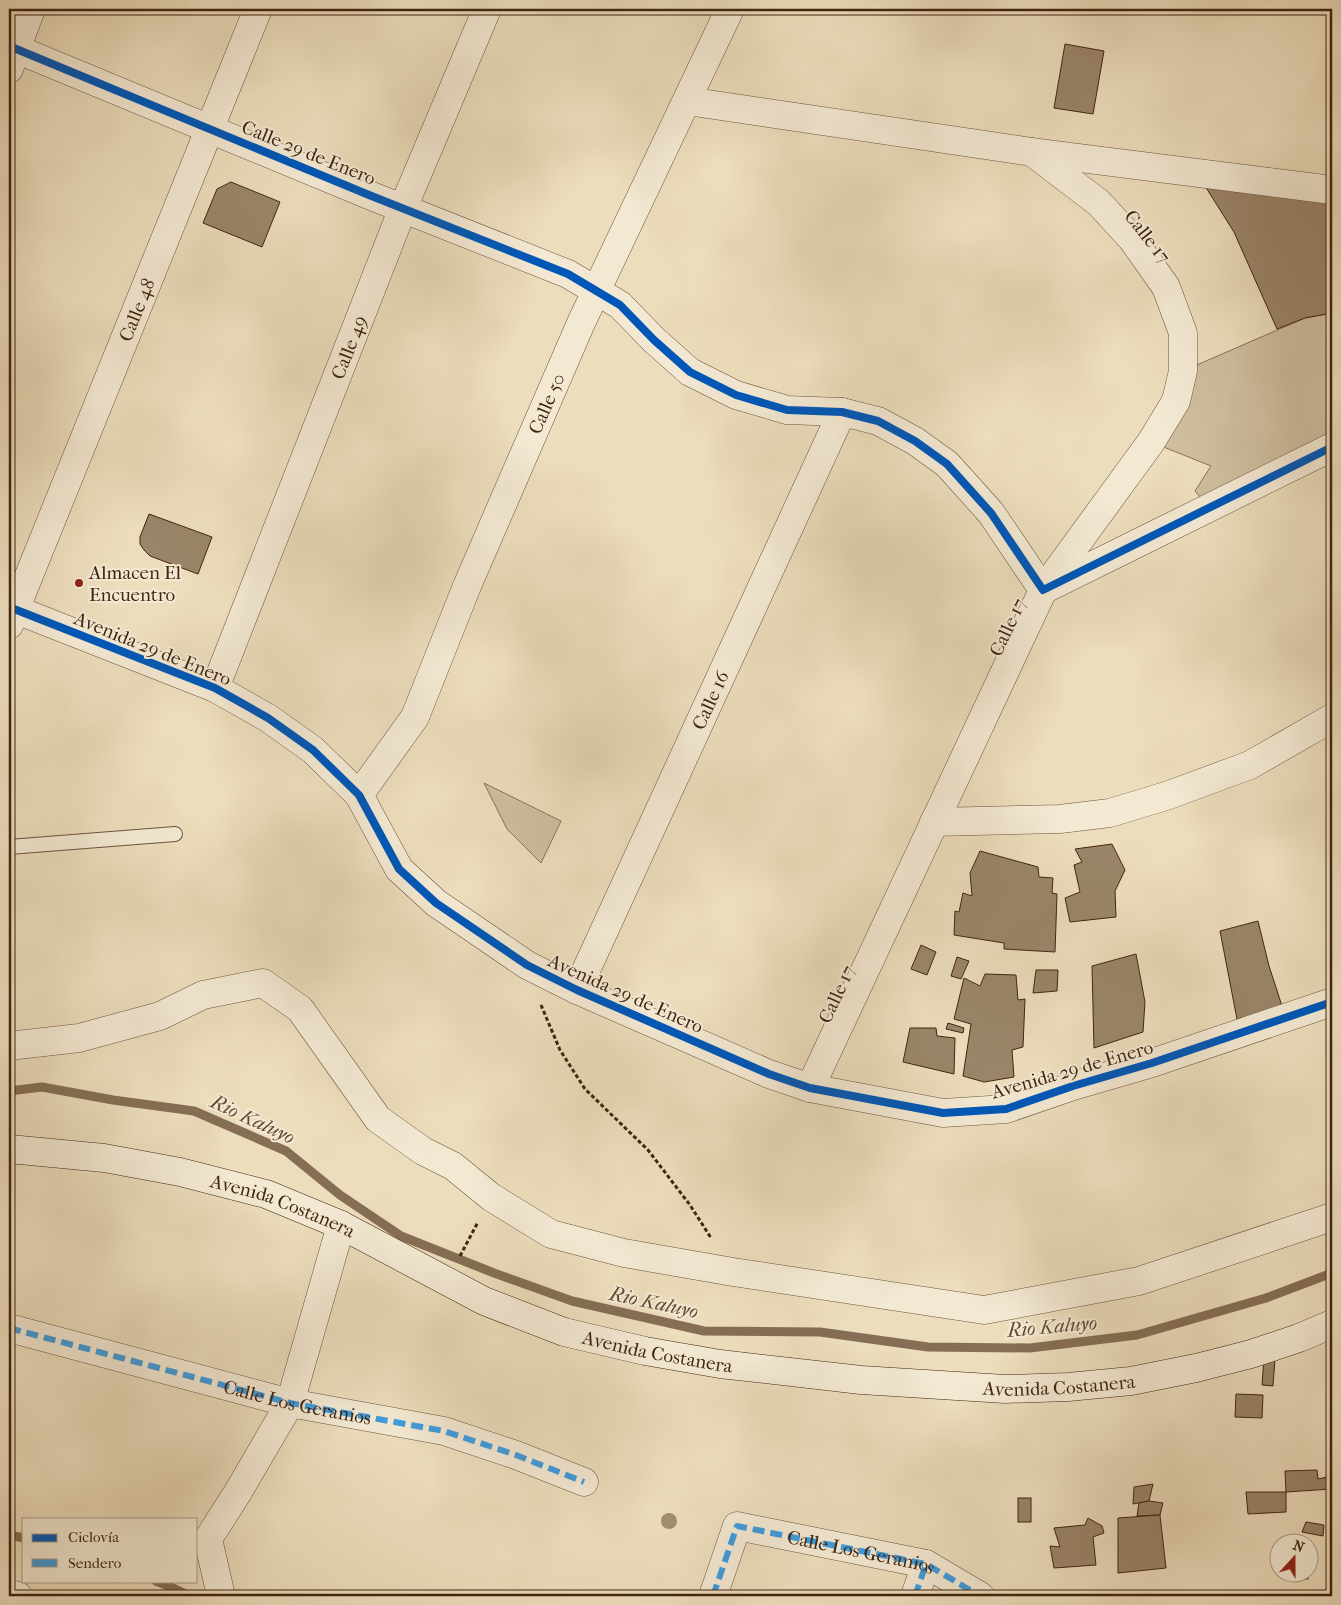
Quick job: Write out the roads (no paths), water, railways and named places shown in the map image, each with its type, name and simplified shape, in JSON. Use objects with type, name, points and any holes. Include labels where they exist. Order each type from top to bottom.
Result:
[{"type":"street","points":[[11,55],[31,9]]},
{"type":"street","name":"Calle 48","points":[[11,614],[258,9]]},
{"type":"street","name":"Calle 49","points":[[215,688],[404,208],[487,9]]},
{"type":"street","name":"Calle 50","points":[[360,795],[415,716],[467,586],[596,290],[730,9]]},
{"type":"street","name":"Calle 29 de Enero","points":[[11,55],[209,128],[568,274],[620,305],[654,340],[690,372],[736,395],[786,410],[842,412],[878,422],[916,441],[948,464],[991,513],[1043,590]]},
{"type":"street","points":[[687,101],[1032,152],[1332,190]]},
{"type":"street","name":"Calle 17","points":[[810,1088],[1043,590],[1151,442],[1176,401],[1184,371],[1183,333],[1166,287],[1132,239],[1099,203],[1032,152]]},
{"type":"street","name":"Calle 16","points":[[577,990],[842,412]]},
{"type":"street","points":[[1043,590],[1332,447]]},
{"type":"street","name":"Avenida 29 de Enero","points":[[11,614],[215,688],[268,718],[313,750],[360,795],[399,869],[436,903],[527,965],[577,990],[769,1074],[810,1088],[944,1113],[1006,1109],[1073,1086],[1152,1063],[1332,1002]]},
{"type":"street","points":[[934,822],[1060,819],[1110,814],[1250,765],[1332,718]]},
{"type":"street","points":[[17,1045],[78,1038],[160,1016],[203,995],[263,983],[300,1009],[378,1119],[423,1151],[453,1166],[491,1197],[551,1234],[624,1253],[733,1272],[984,1310],[1139,1281],[1332,1217]]},
{"type":"street","name":"Avenida Costanera","points":[[9,1150],[104,1158],[180,1172],[266,1194],[341,1224],[484,1301],[564,1332],[644,1351],[720,1364],[861,1380],[1005,1389],[1068,1387],[1131,1381],[1196,1368],[1251,1354],[1300,1338],[1332,1324]]},
{"type":"street","points":[[221,1596],[208,1539],[290,1403],[341,1224]]},
{"type":"street","name":"Calle Los Geranios","points":[[9,1328],[290,1403],[444,1431],[516,1455],[584,1482]]},
{"type":"street","name":"Calle Los Geranios","points":[[713,1596],[737,1526],[926,1564],[980,1596]]},
{"type":"street","points":[[915,1596],[926,1564]]},
{"type":"street","points":[[9,1594],[18,1596]]},
{"type":"lane","points":[[9,847],[175,834]]},
{"type":"waterway","name":"Rio Kaluyo","points":[[9,1091],[42,1087],[113,1100],[194,1111],[286,1151],[340,1195],[401,1236],[494,1273],[572,1301],[704,1331],[820,1332],[928,1347],[1030,1348],[1137,1335],[1266,1298],[1332,1273]]},
{"type":"waterway","points":[[9,1535],[22,1538]]},
{"type":"waterway","points":[[158,1582],[190,1596]]},
{"type":"place","name":"Almacen El Encuentro","points":[[79,583]]}]
